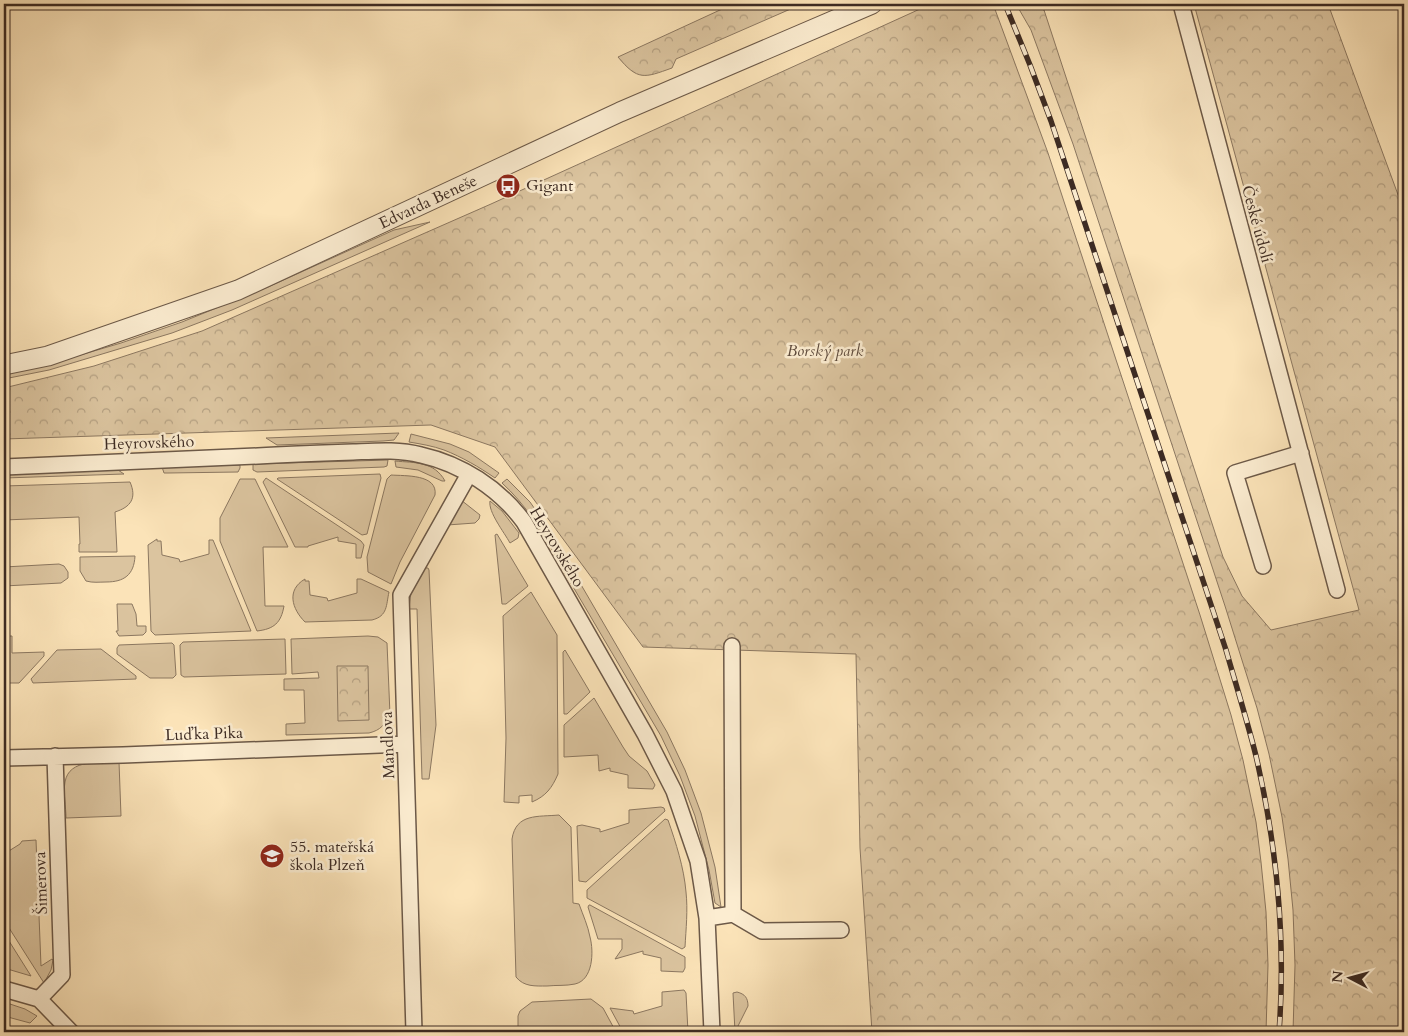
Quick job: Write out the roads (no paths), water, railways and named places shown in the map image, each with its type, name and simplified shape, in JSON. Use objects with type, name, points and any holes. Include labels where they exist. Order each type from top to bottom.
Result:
[{"type":"street","name":"Edvarda Beneše","points":[[4,364],[48,356],[238,290],[620,112],[872,4]]},
{"type":"street","name":"České údolí","points":[[1180,4],[1337,590]]},
{"type":"street","name":"Heyrovského","points":[[4,467],[396,451],[434,458],[469,474],[499,495],[524,522],[645,734],[674,791],[698,862],[707,918],[712,1032]]},
{"type":"street","points":[[1263,566],[1235,472],[1301,453]]},
{"type":"street","name":"Mandlova","points":[[414,1032],[401,595],[469,474]]},
{"type":"street","points":[[732,646],[733,914]]},
{"type":"street","name":"Luďka Pika","points":[[4,758],[405,744]]},
{"type":"street","name":"Šimerova","points":[[39,999],[62,975],[54,756]]},
{"type":"street","points":[[707,918],[733,914],[762,931],[841,930]]},
{"type":"street","points":[[4,989],[39,999],[71,1032]]},
{"type":"railway","points":[[1005,4],[1051,121],[1226,650],[1253,743],[1269,825],[1278,894],[1281,963],[1279,1032]]},
{"type":"place","name":"Gigant","points":[[508,186]]},
{"type":"place","name":"55. mateřská škola Plzeň","points":[[272,856]]},
{"type":"park label","name":"Borský park","points":[[825,351]]}]
